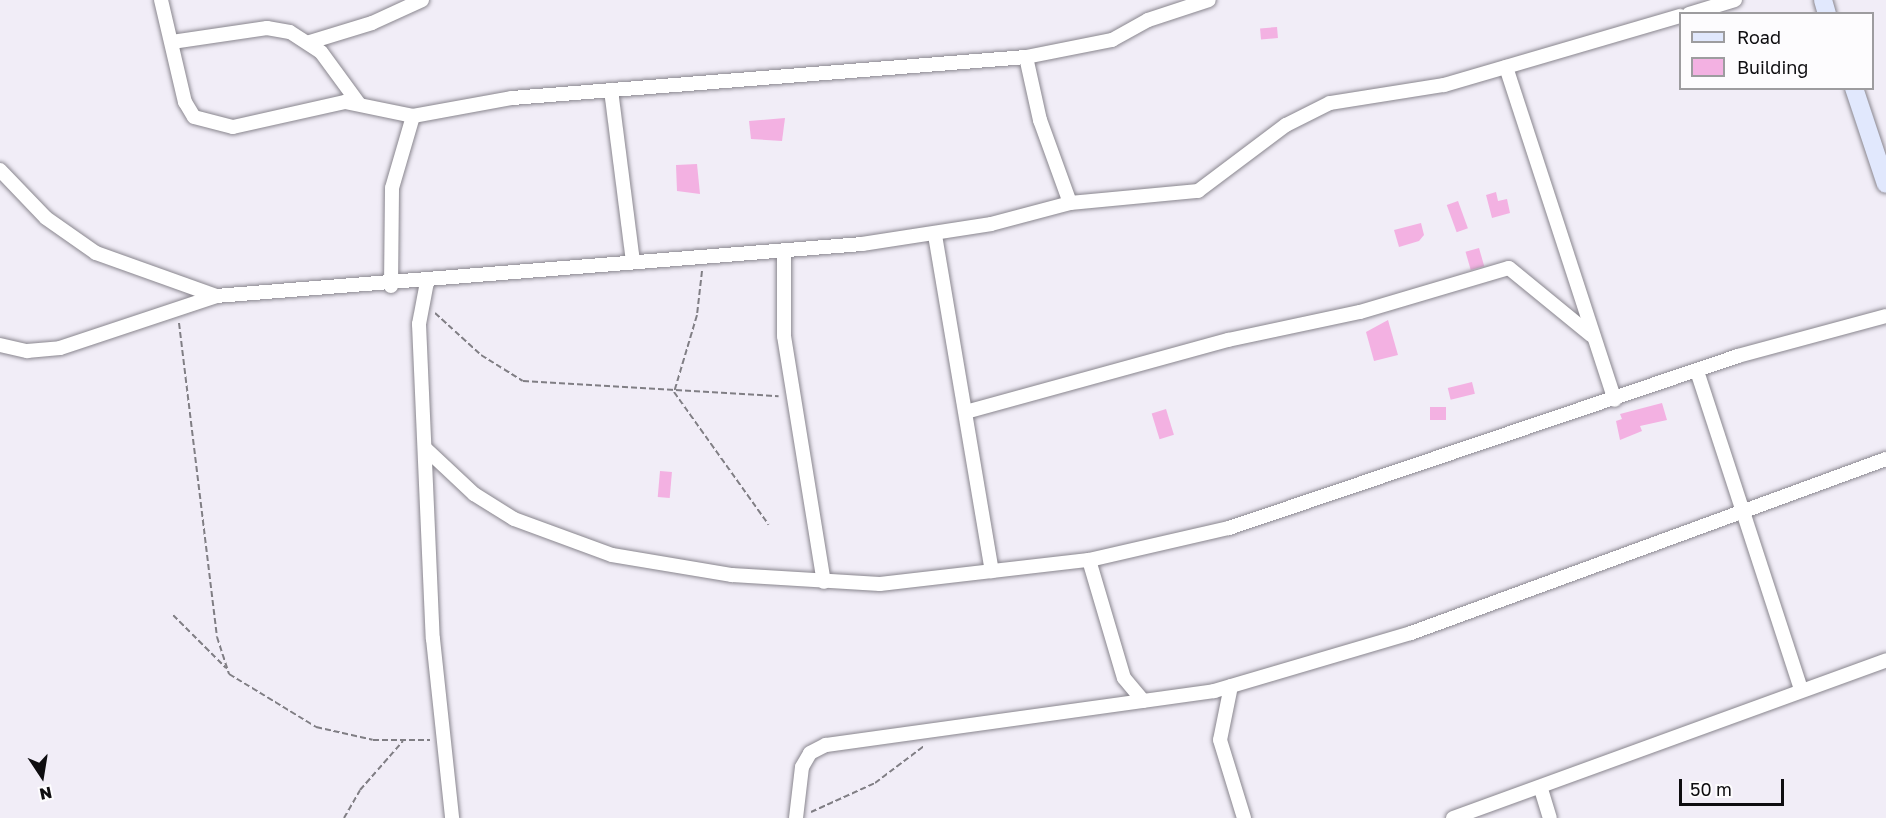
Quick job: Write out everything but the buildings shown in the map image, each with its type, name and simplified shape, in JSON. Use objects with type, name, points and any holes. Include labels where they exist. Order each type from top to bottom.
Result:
[{"type":"main road","points":[[1855,90],[1886,184]]},
{"type":"street","points":[[161,0],[185,102],[194,117],[212,126],[233,127],[322,105],[359,104],[413,116],[504,98],[1026,57],[1112,40],[1148,20],[1209,0]]},
{"type":"street","points":[[310,42],[372,23],[422,0]]},
{"type":"street","points":[[1696,12],[1735,0]]},
{"type":"street","points":[[0,345],[27,351],[60,348],[216,296],[391,286],[935,235],[1070,203],[1205,189],[1309,111],[1506,67],[1679,16]]},
{"type":"street","points":[[172,42],[267,28],[310,42],[359,104]]},
{"type":"street","points":[[1026,57],[1040,120],[1070,203]]},
{"type":"street","points":[[1506,67],[1591,335],[1615,400]]},
{"type":"street","points":[[611,90],[633,262]]},
{"type":"street","points":[[391,286],[392,188],[413,116]]},
{"type":"street","points":[[0,170],[46,218],[96,253],[216,296]]},
{"type":"street","points":[[935,235],[992,571]]},
{"type":"street","points":[[784,250],[784,336],[824,582]]},
{"type":"street","points":[[966,412],[1228,340],[1360,312],[1509,268],[1591,335]]},
{"type":"street","points":[[427,282],[422,301],[433,639],[452,818]]},
{"type":"street","points":[[426,449],[474,494],[554,537],[672,567],[824,582],[880,584],[1089,560],[1273,515],[1813,332],[1886,316]]},
{"type":"street","points":[[1697,371],[1800,690]]},
{"type":"street","points":[[796,816],[802,767],[814,751],[851,739],[1231,686],[1411,633],[1743,515],[1886,459]]},
{"type":"street","points":[[1089,560],[1124,678],[1143,700]]},
{"type":"street","points":[[1453,818],[1541,789],[1800,690],[1886,660]]},
{"type":"street","points":[[1231,686],[1220,740],[1244,818]]},
{"type":"street","points":[[1541,789],[1550,818]]},
{"type":"path","points":[[674,392],[697,315],[702,256]]},
{"type":"path","points":[[422,301],[481,356],[523,381],[674,392],[794,396]]},
{"type":"path","points":[[176,308],[198,451],[211,592],[227,669]]},
{"type":"path","points":[[674,392],[769,525]]},
{"type":"path","points":[[173,615],[227,669],[237,683],[301,722],[403,741],[444,740]]},
{"type":"path","points":[[796,816],[831,806],[874,783],[948,725]]},
{"type":"path","points":[[344,818],[366,782],[403,741]]}]
